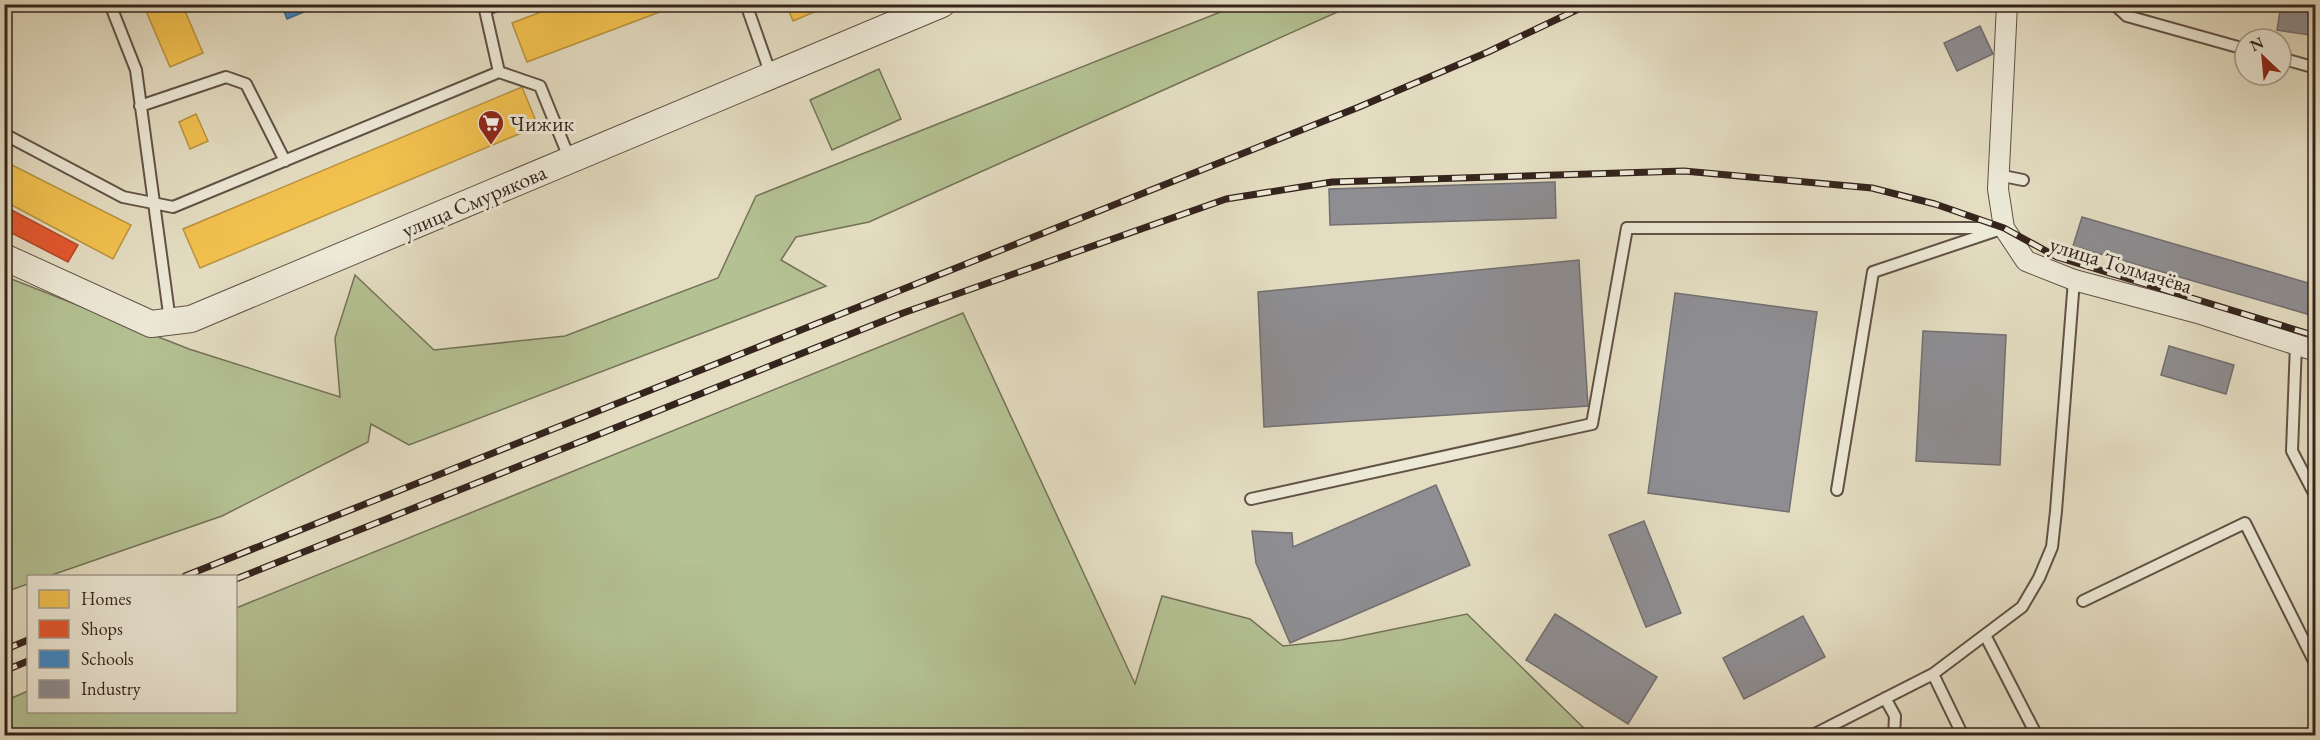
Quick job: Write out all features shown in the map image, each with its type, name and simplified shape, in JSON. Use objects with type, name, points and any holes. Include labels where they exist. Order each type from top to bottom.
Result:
[{"type":"street","name":"улица Смурякова","points":[[4,257],[151,324],[190,319],[942,4]]},
{"type":"street","name":"улица Толмачёва","points":[[2007,4],[1998,189],[2004,228],[2026,261],[2074,280],[2198,313],[2316,351]]},
{"type":"lane","points":[[110,4],[136,70],[171,322]]},
{"type":"lane","points":[[499,4],[485,10],[499,72]]},
{"type":"lane","points":[[746,4],[771,76]]},
{"type":"lane","points":[[2114,4],[2127,16],[2233,46]]},
{"type":"lane","points":[[2293,61],[2316,68]]},
{"type":"lane","points":[[4,134],[123,197],[173,207],[499,72],[540,86],[570,160]]},
{"type":"lane","points":[[140,106],[226,77],[246,84],[285,161]]},
{"type":"lane","points":[[1998,176],[2023,180]]},
{"type":"lane","points":[[1251,499],[1592,424],[1627,228],[2004,228]]},
{"type":"lane","points":[[1838,490],[1873,272],[2004,228]]},
{"type":"lane","points":[[1811,735],[1933,674],[2022,607],[2039,578],[2052,547],[2074,280]]},
{"type":"lane","points":[[2296,344],[2292,452],[2316,497]]},
{"type":"lane","points":[[2083,601],[2245,523],[2316,665]]},
{"type":"lane","points":[[1985,635],[2037,735]]},
{"type":"lane","points":[[1933,674],[1963,735]]},
{"type":"lane","points":[[1885,698],[1895,716],[1894,735]]},
{"type":"green space","points":[[1238,5],[1353,5],[869,222],[796,237],[781,260],[826,286],[409,445],[371,424],[368,442],[222,516],[52,575],[27,575],[27,584],[5,592],[4,276],[189,349],[340,397],[335,338],[355,275],[434,350],[565,336],[718,278],[756,196]]},
{"type":"green space","points":[[879,69],[901,119],[832,150],[810,100]]},
{"type":"green space","points":[[963,313],[1135,684],[1162,596],[1250,619],[1283,646],[1341,640],[1467,614],[1591,735],[5,735],[5,701],[27,691],[27,713],[237,713],[237,608]]},
{"type":"building: Homes","points":[[143,4],[182,4],[203,53],[170,67]]},
{"type":"building: Homes","points":[[562,4],[681,4],[527,62],[512,23]]},
{"type":"building: Homes","points":[[786,4],[833,4],[793,21]]},
{"type":"building: Homes","points":[[522,87],[538,126],[200,268],[183,229]]},
{"type":"building: Homes","points":[[196,114],[208,141],[190,149],[179,122]]},
{"type":"building: Homes","points":[[4,161],[131,225],[113,259],[4,201]]},
{"type":"building: Shops","points":[[4,206],[78,245],[68,262],[4,229]]},
{"type":"building: Schools","points":[[281,4],[321,4],[321,5],[287,19]]},
{"type":"building: Industry","points":[[2281,4],[2316,4],[2316,36],[2293,32],[2293,27],[2277,27]]},
{"type":"building: Industry","points":[[1980,26],[1993,54],[1957,71],[1944,43]]},
{"type":"building: Industry","points":[[1555,182],[1556,218],[1330,225],[1329,189]]},
{"type":"building: Industry","points":[[2082,217],[2315,285],[2307,314],[2073,246]]},
{"type":"building: Industry","points":[[1579,260],[1588,406],[1264,427],[1258,292]]},
{"type":"building: Industry","points":[[1675,293],[1817,312],[1789,512],[1648,493]]},
{"type":"building: Industry","points":[[1923,331],[2006,335],[2000,465],[1916,461]]},
{"type":"building: Industry","points":[[2169,346],[2234,365],[2226,394],[2161,375]]},
{"type":"building: Industry","points":[[1436,485],[1470,565],[1290,643],[1256,563],[1252,531],[1292,533],[1293,547]]},
{"type":"building: Industry","points":[[1644,521],[1681,613],[1646,627],[1609,535]]},
{"type":"building: Industry","points":[[1555,614],[1657,677],[1628,724],[1526,660]]},
{"type":"building: Industry","points":[[1803,616],[1825,657],[1744,699],[1723,658]]},
{"type":"railway","points":[[188,575],[1359,107],[1488,52],[1589,4]]},
{"type":"railway","points":[[237,579],[903,313],[1226,199],[1332,182],[1684,171],[1872,188],[1935,204],[2004,228],[2057,257],[2316,336]]},
{"type":"railway","points":[[4,650],[27,640]]},
{"type":"railway","points":[[4,671],[27,661]]},
{"type":"place","name":"Чижик","points":[[491,146]]}]
